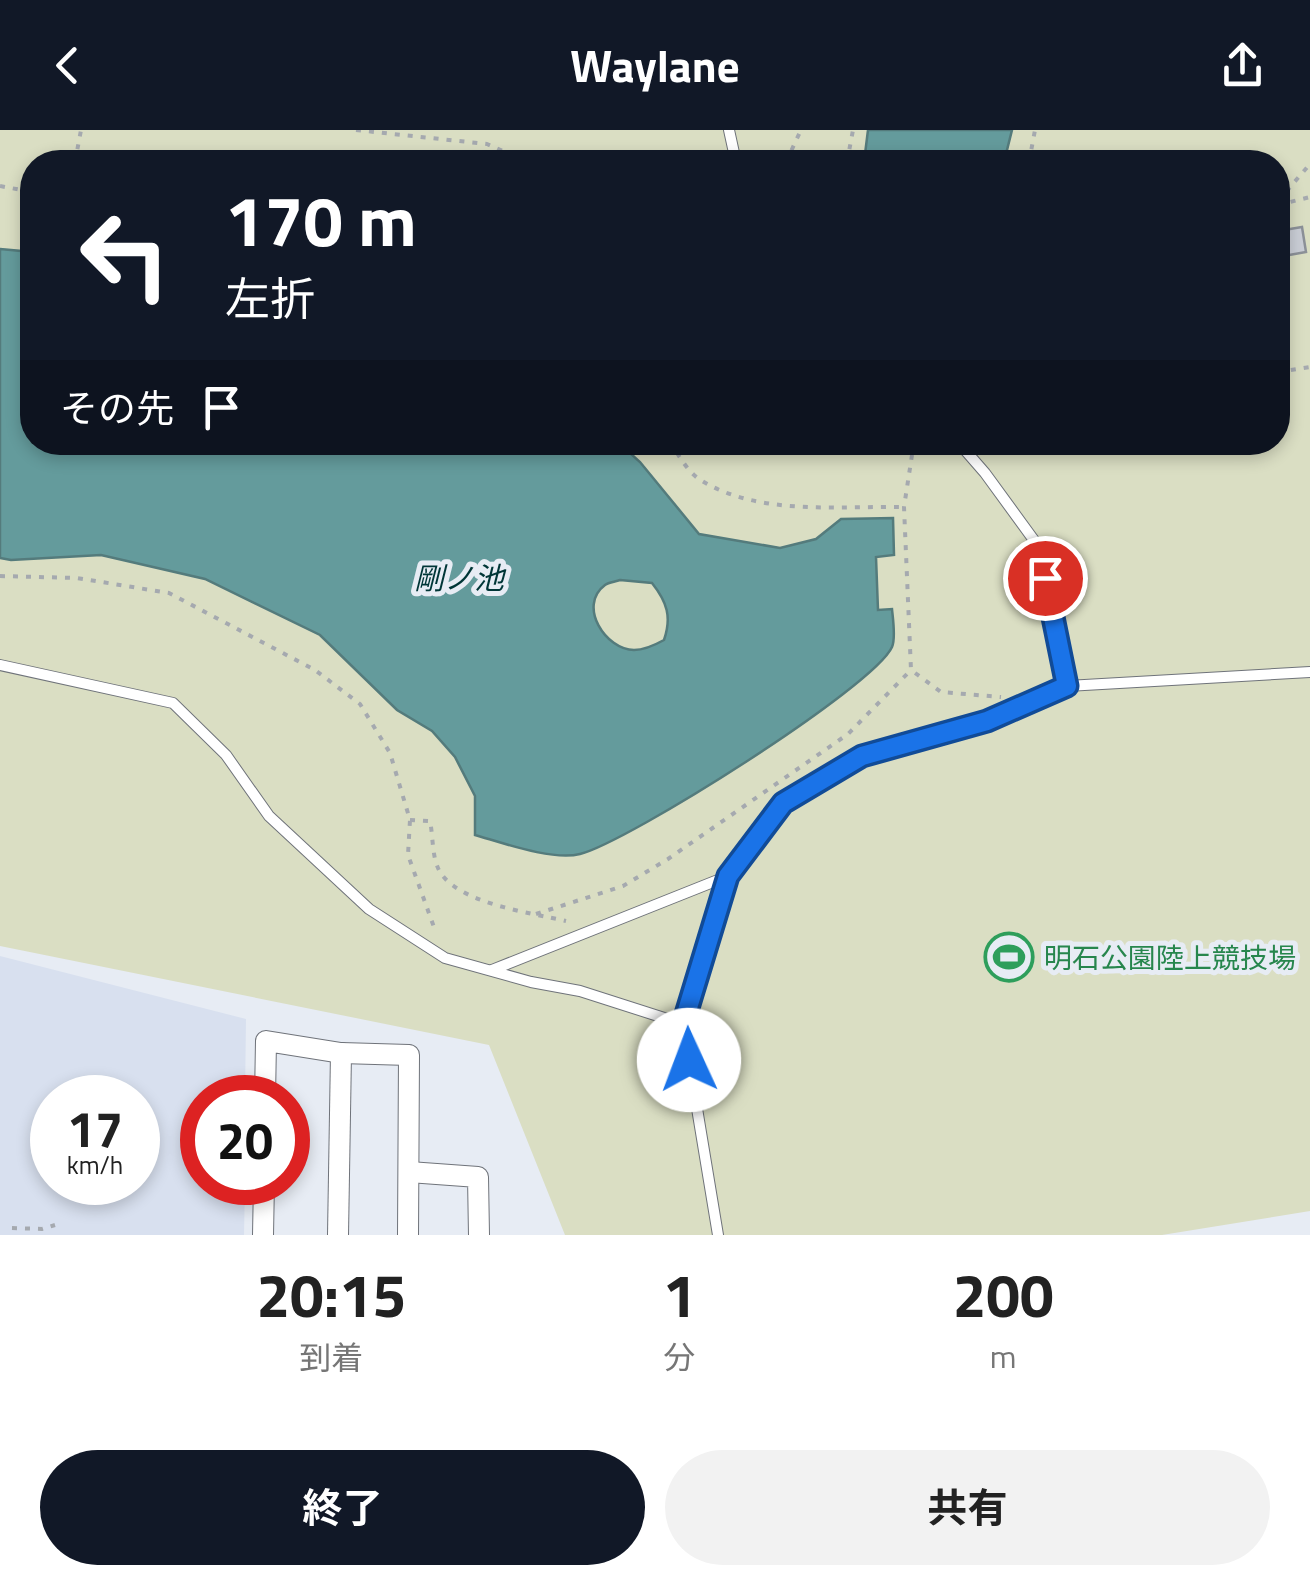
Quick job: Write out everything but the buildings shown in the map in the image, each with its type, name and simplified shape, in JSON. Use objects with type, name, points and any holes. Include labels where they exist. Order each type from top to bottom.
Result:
[{"type":"street","points":[[265,1075],[266,1041],[340,1054],[409,1055],[408,1235]]},
{"type":"street","points":[[338,1235],[340,1054]]},
{"type":"street","points":[[408,1172],[478,1177],[479,1235]]},
{"type":"street","points":[[263,1235],[264,1205]]},
{"type":"lane","points":[[968,455],[1036,544],[1067,686]]},
{"type":"lane","points":[[0,665],[174,703],[226,755],[269,816],[369,909],[444,958],[580,991],[683,1024]]},
{"type":"lane","points":[[718,1235],[683,1024],[728,876],[783,803],[862,756],[987,721],[1067,686],[1310,672]]},
{"type":"lane","points":[[491,970],[728,876]]},
{"type":"path","points":[[356,130],[487,144],[501,150]]},
{"type":"path","points":[[1290,188],[1310,164]]},
{"type":"path","points":[[680,455],[696,477],[737,496],[782,505],[904,507]]},
{"type":"path","points":[[536,914],[623,886],[668,858],[848,734],[912,670],[904,507],[911,455]]},
{"type":"path","points":[[0,576],[77,578],[169,593],[315,670],[360,704],[390,753],[410,820],[408,855],[444,958]]},
{"type":"path","points":[[912,670],[941,692],[1036,700]]},
{"type":"path","points":[[410,820],[430,821],[437,867],[451,884],[472,897],[595,929]]},
{"type":"path","points":[[12,1228],[42,1230],[55,1225]]},
{"type":"shaded area","points":[[0,956],[246,1019],[245,1075],[180,1075],[180,1205],[245,1205],[244,1235],[0,1235]]},
{"type":"green space","points":[[0,130],[1310,130],[1310,1211],[1162,1235],[565,1235],[489,1045],[0,946]]},
{"type":"water","points":[[868,130],[1012,130],[1007,150],[866,150]]},
{"type":"water","name":"剛ノ池","points":[[0,249],[20,251],[20,455],[632,455],[699,534],[780,548],[816,539],[841,519],[893,518],[894,555],[876,557],[878,610],[892,609],[894,639],[875,667],[842,695],[747,761],[606,843],[580,854],[556,855],[475,835],[475,796],[455,757],[432,731],[397,710],[320,635],[205,579],[101,555],[0,558]],"holes":[[[620,580],[652,583],[661,597],[668,624],[664,640],[642,649],[614,643],[594,615],[597,594],[607,584]]]},
{"type":"place","name":"明石公園陸上競技場","points":[[1009,957]]},
{"type":"route","points":[[689,1060],[683,1024],[728,876],[783,803],[862,756],[987,721],[1067,686],[1045,578]]}]
